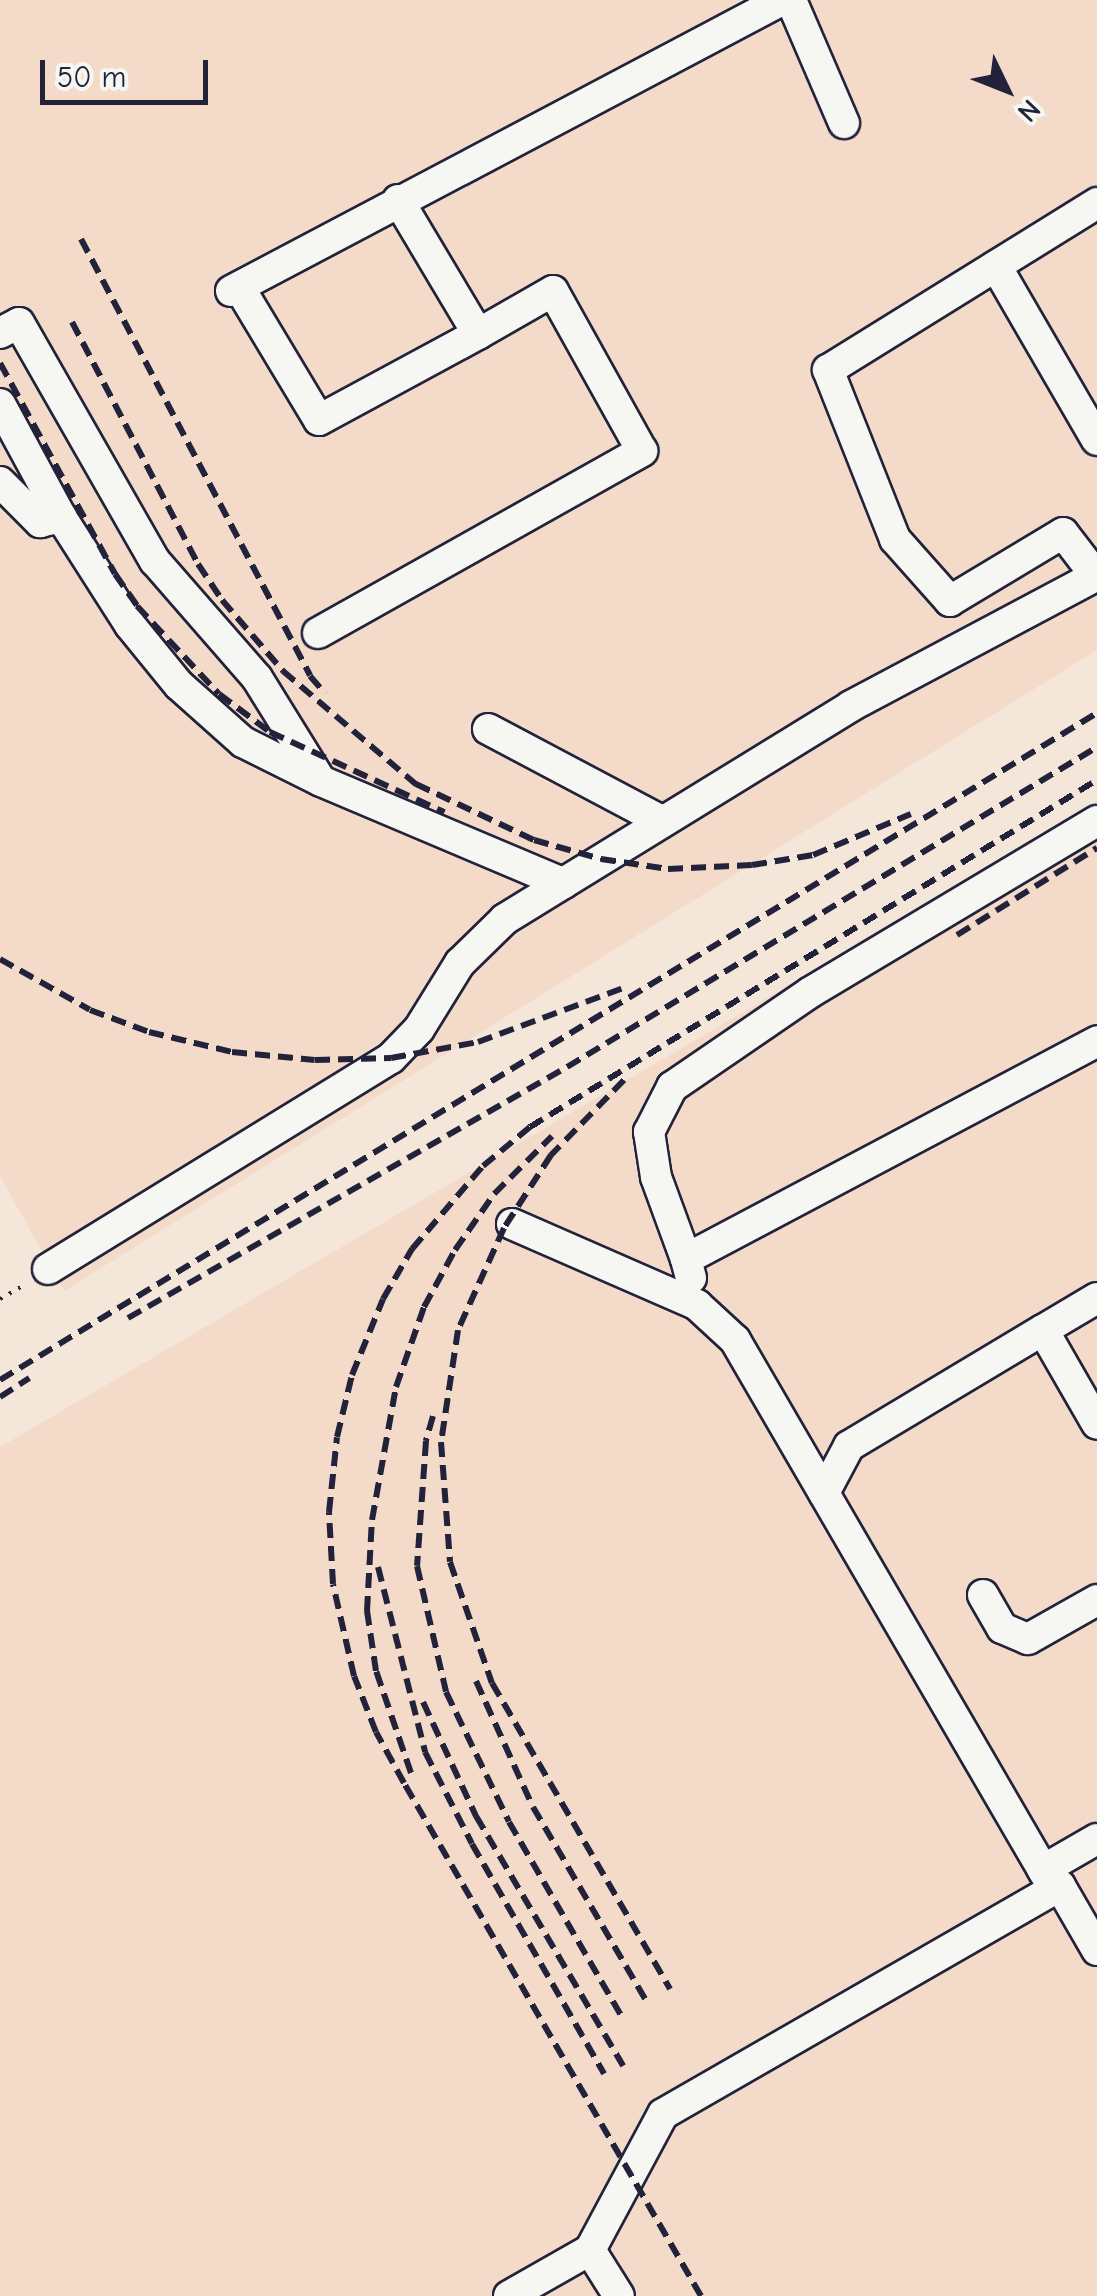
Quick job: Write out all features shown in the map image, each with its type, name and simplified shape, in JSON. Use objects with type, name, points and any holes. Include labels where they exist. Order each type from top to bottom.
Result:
[{"type":"lane","points":[[318,632],[642,450],[552,292],[320,420],[235,289],[782,0]]},
{"type":"lane","points":[[791,0],[844,123]]},
{"type":"lane","points":[[398,200],[478,334]]},
{"type":"lane","points":[[48,1269],[391,1058],[419,1029],[460,963],[506,919],[851,706],[1093,564],[1063,533],[950,601],[895,538],[828,370],[1097,202]]},
{"type":"lane","points":[[996,266],[1097,440]]},
{"type":"lane","points":[[0,333],[19,323],[154,561],[257,678],[320,781]]},
{"type":"lane","points":[[0,404],[61,518],[130,625],[179,685],[242,742],[320,781],[563,882]]},
{"type":"lane","points":[[0,482],[40,522],[61,518]]},
{"type":"lane","points":[[488,729],[662,822]]},
{"type":"lane","points":[[697,1305],[686,1259],[656,1177],[648,1132],[672,1087],[811,992],[1097,822]]},
{"type":"lane","points":[[686,1259],[1097,1040]]},
{"type":"lane","points":[[512,1224],[697,1305],[735,1340],[1048,1880],[1060,1886],[1096,1948]]},
{"type":"lane","points":[[824,1493],[849,1446],[1097,1298]]},
{"type":"lane","points":[[1044,1330],[1097,1424]]},
{"type":"lane","points":[[982,1596],[1002,1628],[1028,1639],[1097,1600]]},
{"type":"lane","points":[[508,2296],[590,2250],[662,2114],[1048,1880],[1097,1839]]},
{"type":"lane","points":[[590,2250],[619,2296]]},
{"type":"path","points":[[0,1299],[48,1269]]},
{"type":"shaded area","points":[[0,0],[1097,0],[1097,650],[64,1291],[0,1176]]},
{"type":"shaded area","points":[[1097,805],[1097,2296],[0,2296],[0,1447]]},
{"type":"railway","points":[[81,239],[310,676],[325,693]]},
{"type":"railway","points":[[72,322],[198,564],[222,600],[283,671],[416,784],[534,840],[601,859],[668,869],[752,865],[813,855],[911,814]]},
{"type":"railway","points":[[0,363],[115,574],[137,606],[219,694],[270,732],[444,812]]},
{"type":"railway","points":[[0,1380],[1097,713]]},
{"type":"railway","points":[[128,1318],[567,1067],[1097,747]]},
{"type":"railway","points":[[701,2296],[404,1783],[376,1732],[354,1676],[333,1584],[329,1512],[337,1437],[352,1375],[383,1299],[412,1249],[483,1166],[530,1127],[1097,780]]},
{"type":"railway","points":[[957,935],[1097,848]]},
{"type":"railway","points":[[0,959],[90,1010],[149,1032],[232,1052],[315,1060],[391,1058],[478,1042],[623,988]]},
{"type":"railway","points":[[624,1080],[551,1155],[504,1228],[458,1330],[441,1442],[450,1562],[492,1683],[670,1989]]},
{"type":"railway","points":[[411,1773],[376,1671],[367,1611],[372,1520],[396,1387],[424,1307],[455,1250],[494,1194],[552,1136]]},
{"type":"railway","points":[[0,1397],[29,1378]]},
{"type":"railway","points":[[433,1416],[426,1441],[417,1566],[446,1692],[509,1822],[621,2015]]},
{"type":"railway","points":[[378,1567],[425,1752],[472,1844],[604,2074]]},
{"type":"railway","points":[[476,1681],[533,1807],[646,2000]]},
{"type":"railway","points":[[423,1702],[476,1816],[623,2066]]}]
